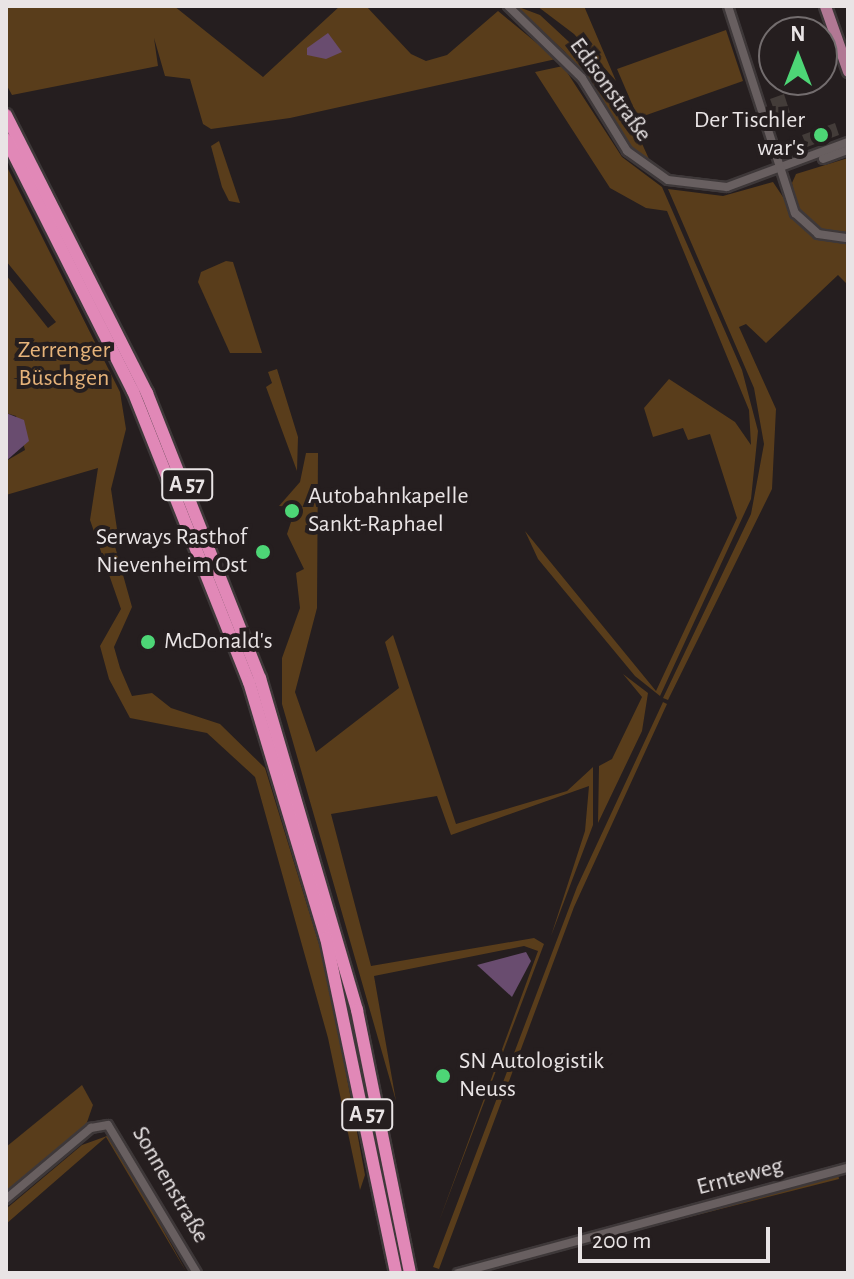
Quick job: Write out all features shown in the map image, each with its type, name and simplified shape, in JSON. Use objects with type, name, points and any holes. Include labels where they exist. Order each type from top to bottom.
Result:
[{"type":"highway","name":"A 57","points":[[6,115],[147,393],[252,653],[332,911],[410,1272]]},
{"type":"highway","name":"A 57","points":[[6,139],[133,391],[249,682],[296,827],[350,1033],[396,1272]]},
{"type":"main road","points":[[825,6],[848,71]]},
{"type":"street","name":"Edisonstraße","points":[[508,6],[554,44],[627,151],[654,173],[710,188],[848,150]]},
{"type":"street","points":[[728,6],[780,171],[805,225],[827,237],[848,238]]},
{"type":"street","name":"Edisonstraße","points":[[780,171],[848,142]]},
{"type":"street","name":"Sonnenstraße","points":[[6,1199],[103,1124],[121,1137],[197,1273]]},
{"type":"street","name":"Ernteweg","points":[[458,1273],[848,1168]]},
{"type":"green space","points":[[6,6],[174,6],[263,77],[340,6],[366,6],[411,54],[426,61],[447,55],[498,11],[556,59],[290,118],[211,129],[203,124],[190,79],[165,76],[154,38],[158,66],[12,95],[6,84]]},
{"type":"green space","points":[[516,6],[540,15],[595,66],[629,115],[654,170],[623,141],[565,52]]},
{"type":"green space","points":[[537,6],[584,6],[616,81],[574,34]]},
{"type":"green space","points":[[726,30],[743,81],[638,118],[617,69]]},
{"type":"green space","points":[[563,66],[622,157],[662,187],[742,370],[758,431],[751,499],[660,696],[635,676],[538,559],[525,531],[656,691],[737,518],[710,434],[688,440],[683,428],[653,437],[644,408],[669,379],[735,422],[751,445],[749,410],[667,211],[646,208],[610,188],[535,72]]},
{"type":"green space","points":[[219,141],[240,203],[229,201],[222,187],[211,146]]},
{"type":"green space","points":[[848,158],[848,235],[820,231],[798,212],[792,183],[796,174]]},
{"type":"green space","name":"Zerrenger Büschgen","points":[[6,165],[120,392],[126,429],[111,489],[117,529],[111,532],[132,607],[114,647],[120,668],[132,696],[152,693],[171,708],[220,724],[265,768],[327,970],[365,1175],[360,1190],[328,1038],[255,777],[207,733],[130,718],[109,679],[100,646],[121,609],[90,520],[98,468],[6,495],[6,461],[25,450],[16,416],[6,413],[6,275],[48,328],[56,322],[6,261]]},
{"type":"green space","points":[[773,182],[805,230],[848,242],[848,285],[838,275],[766,343],[746,324],[739,327],[776,409],[772,489],[668,700],[663,698],[751,514],[764,444],[754,388],[668,189],[723,196]]},
{"type":"green space","points":[[226,261],[233,262],[262,353],[230,353],[198,282],[201,272]]},
{"type":"green space","points":[[277,369],[298,437],[297,471],[266,387],[272,383],[268,372]]},
{"type":"green space","points":[[306,453],[318,453],[317,608],[295,692],[316,752],[399,688],[385,642],[393,635],[456,824],[567,791],[593,767],[593,825],[551,936],[585,831],[589,786],[451,835],[437,796],[331,814],[371,966],[534,938],[544,944],[438,1224],[538,951],[524,946],[374,976],[396,1101],[282,704],[282,658],[300,608],[296,573],[304,569],[287,534],[296,507],[279,506],[300,482]]},
{"type":"green space","points":[[623,674],[648,693],[642,731],[598,823],[599,766],[612,759],[642,697]]},
{"type":"green space","points":[[663,702],[667,704],[574,907],[439,1269],[433,1267],[577,887]]},
{"type":"green space","points":[[82,1085],[93,1105],[85,1128],[6,1194],[6,1147]]},
{"type":"green space","points":[[107,1136],[114,1141],[187,1273],[106,1137],[6,1224],[6,1209],[82,1145]]},
{"type":"green space","points":[[838,1174],[839,1179],[583,1244],[584,1241]]},
{"type":"shaded area","points":[[328,33],[342,52],[326,59],[307,55],[307,48]]},
{"type":"shaded area","points":[[6,413],[24,420],[29,441],[6,461]]},
{"type":"shaded area","points":[[526,952],[531,961],[512,997],[477,965]]},
{"type":"building","points":[[785,96],[793,122],[780,126],[770,99]]},
{"type":"building","name":"Der Tischler war's","points":[[835,123],[839,135],[807,147],[802,135]]},
{"type":"place","name":"Der Tischler war's","points":[[821,135]]},
{"type":"place","name":"Autobahnkapelle Sankt-Raphael","points":[[292,511]]},
{"type":"place","name":"Serways Rasthof Nievenheim Ost","points":[[263,552]]},
{"type":"place","name":"McDonald's","points":[[148,642]]},
{"type":"place","name":"SN Autologistik Neuss","points":[[443,1076]]}]
